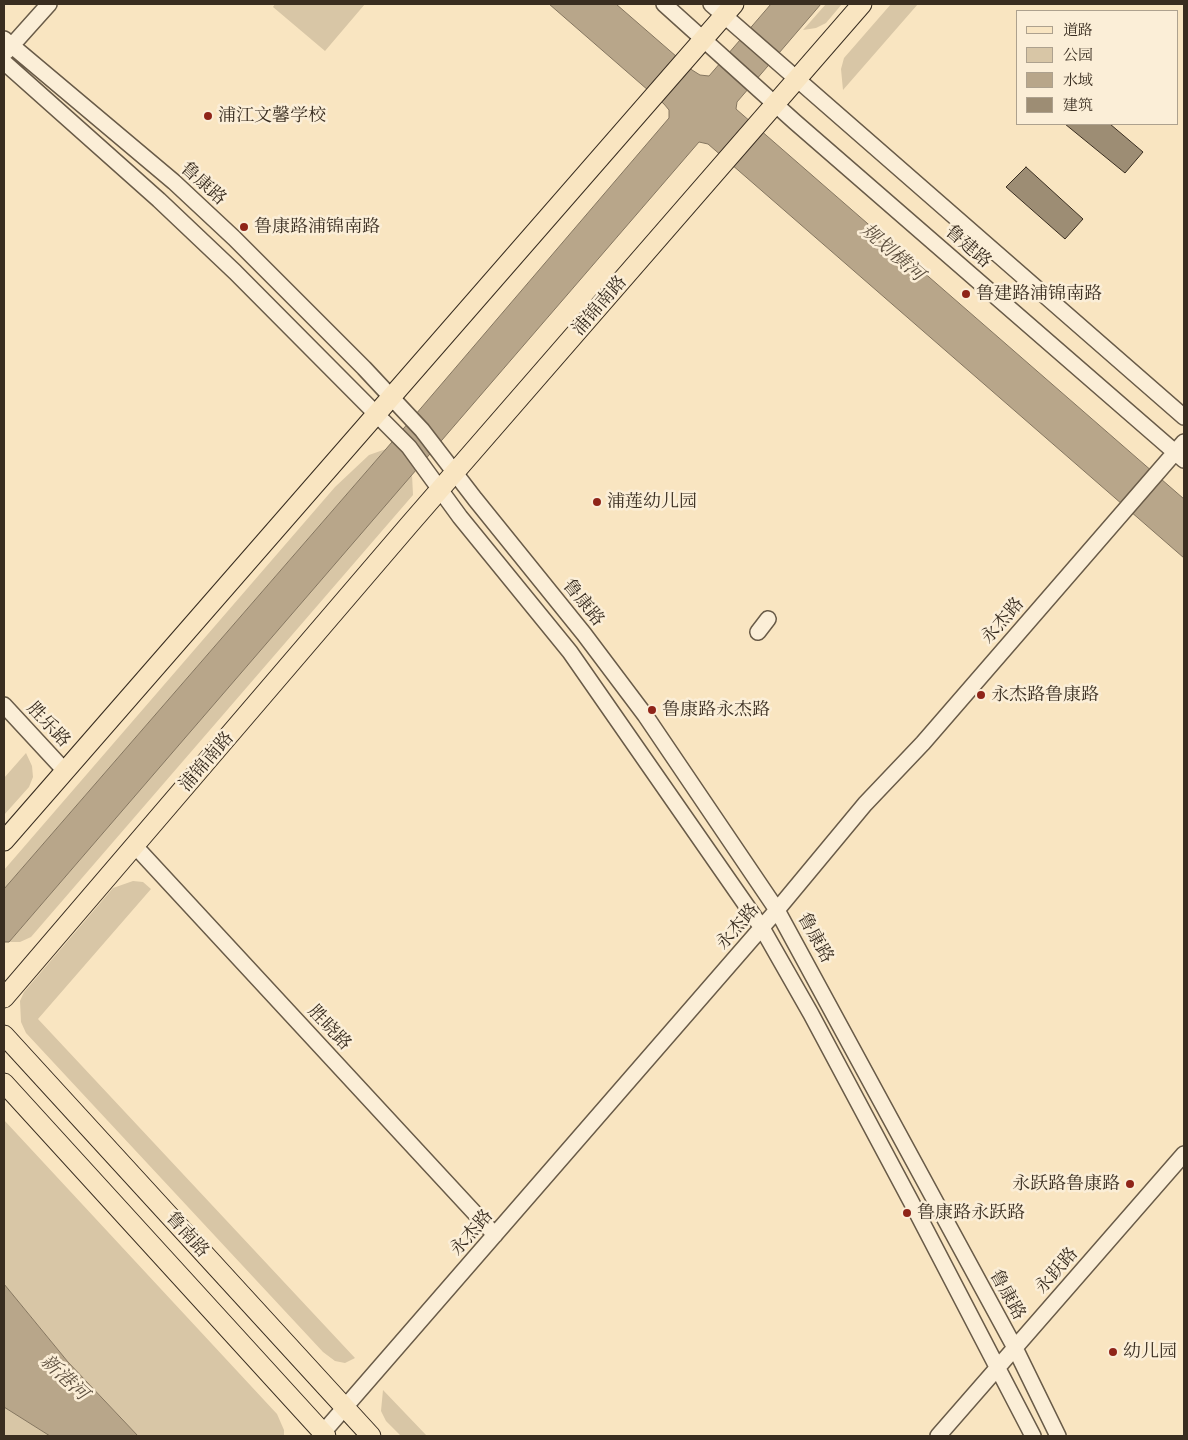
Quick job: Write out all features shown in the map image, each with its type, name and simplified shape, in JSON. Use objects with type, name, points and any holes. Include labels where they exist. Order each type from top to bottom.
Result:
[{"type":"main road","name":"浦锦南路","points":[[4,998],[409,525],[862,4]]},
{"type":"main road","points":[[4,841],[703,39],[723,7]]},
{"type":"main road","name":"鲁南路","points":[[4,1034],[370,1436]]},
{"type":"main road","name":"鲁南路","points":[[4,1083],[323,1435]]},
{"type":"street","points":[[7,47],[49,4]]},
{"type":"street","name":"鲁建路","points":[[664,4],[794,122],[1181,452]]},
{"type":"street","name":"鲁建路","points":[[723,7],[797,79],[1184,417]]},
{"type":"street","name":"鲁康路","points":[[7,47],[174,182],[234,238],[392,397],[422,430],[584,634],[640,708],[777,910],[1015,1348],[1058,1436]]},
{"type":"street","points":[[4,62],[159,200],[245,281],[409,447],[460,517],[570,652],[762,928],[811,1014],[1032,1436]]},
{"type":"street","name":"永杰路","points":[[323,1435],[762,928],[865,804],[923,743],[1161,469],[1181,452]]},
{"type":"street","points":[[758,632],[768,618]]},
{"type":"street","name":"胜乐路","points":[[4,705],[65,771]]},
{"type":"street","name":"胜晓路","points":[[135,846],[495,1235]]},
{"type":"street","name":"永跃路","points":[[938,1436],[1184,1154]]},
{"type":"green space","points":[[275,4],[365,4],[325,51],[273,7]]},
{"type":"green space","points":[[826,4],[842,4],[826,23],[816,28],[803,30]]},
{"type":"green space","points":[[891,4],[918,4],[843,90],[841,69],[844,58]]},
{"type":"green space","points":[[386,449],[4,889],[4,870],[335,487],[369,455]]},
{"type":"green space","points":[[412,474],[413,495],[31,937],[20,942],[9,942]]},
{"type":"green space","points":[[26,753],[32,766],[33,777],[29,787],[4,815],[4,778]]},
{"type":"green space","points":[[133,881],[143,882],[151,889],[38,1019],[355,1358],[345,1363],[335,1361],[323,1352],[26,1033],[21,1022],[20,1001],[24,992],[113,888]]},
{"type":"green space","points":[[4,1120],[277,1414],[284,1430],[284,1436],[138,1436],[68,1362],[4,1284]]},
{"type":"green space","points":[[383,1390],[427,1436],[401,1436],[386,1421],[381,1411]]},
{"type":"green space","points":[[4,1407],[18,1415],[50,1436],[4,1436]]},
{"type":"water","name":"规划横河","points":[[549,4],[616,4],[692,70],[700,75],[709,76],[771,4],[821,4],[737,102],[736,109],[1184,499],[1184,558],[708,144],[699,142],[9,942],[4,942],[4,889],[386,449],[669,118],[669,110],[664,104]]},
{"type":"water","name":"新港河","points":[[4,1284],[68,1362],[138,1436],[50,1436],[4,1407]]},
{"type":"building","points":[[1066,125],[1111,125],[1143,152],[1125,173]]},
{"type":"building","points":[[1026,167],[1083,219],[1065,239],[1006,187]]},
{"type":"place","name":"浦江文馨学校","points":[[208,116]]},
{"type":"place","name":"鲁康路浦锦南路","points":[[244,227]]},
{"type":"place","name":"鲁建路浦锦南路","points":[[966,294]]},
{"type":"place","name":"浦莲幼儿园","points":[[597,502]]},
{"type":"place","name":"永杰路鲁康路","points":[[981,695]]},
{"type":"place","name":"鲁康路永杰路","points":[[652,710]]},
{"type":"place","name":"永跃路鲁康路","points":[[1130,1184]]},
{"type":"place","name":"鲁康路永跃路","points":[[907,1213]]},
{"type":"place","name":"幼儿园","points":[[1113,1352]]}]
